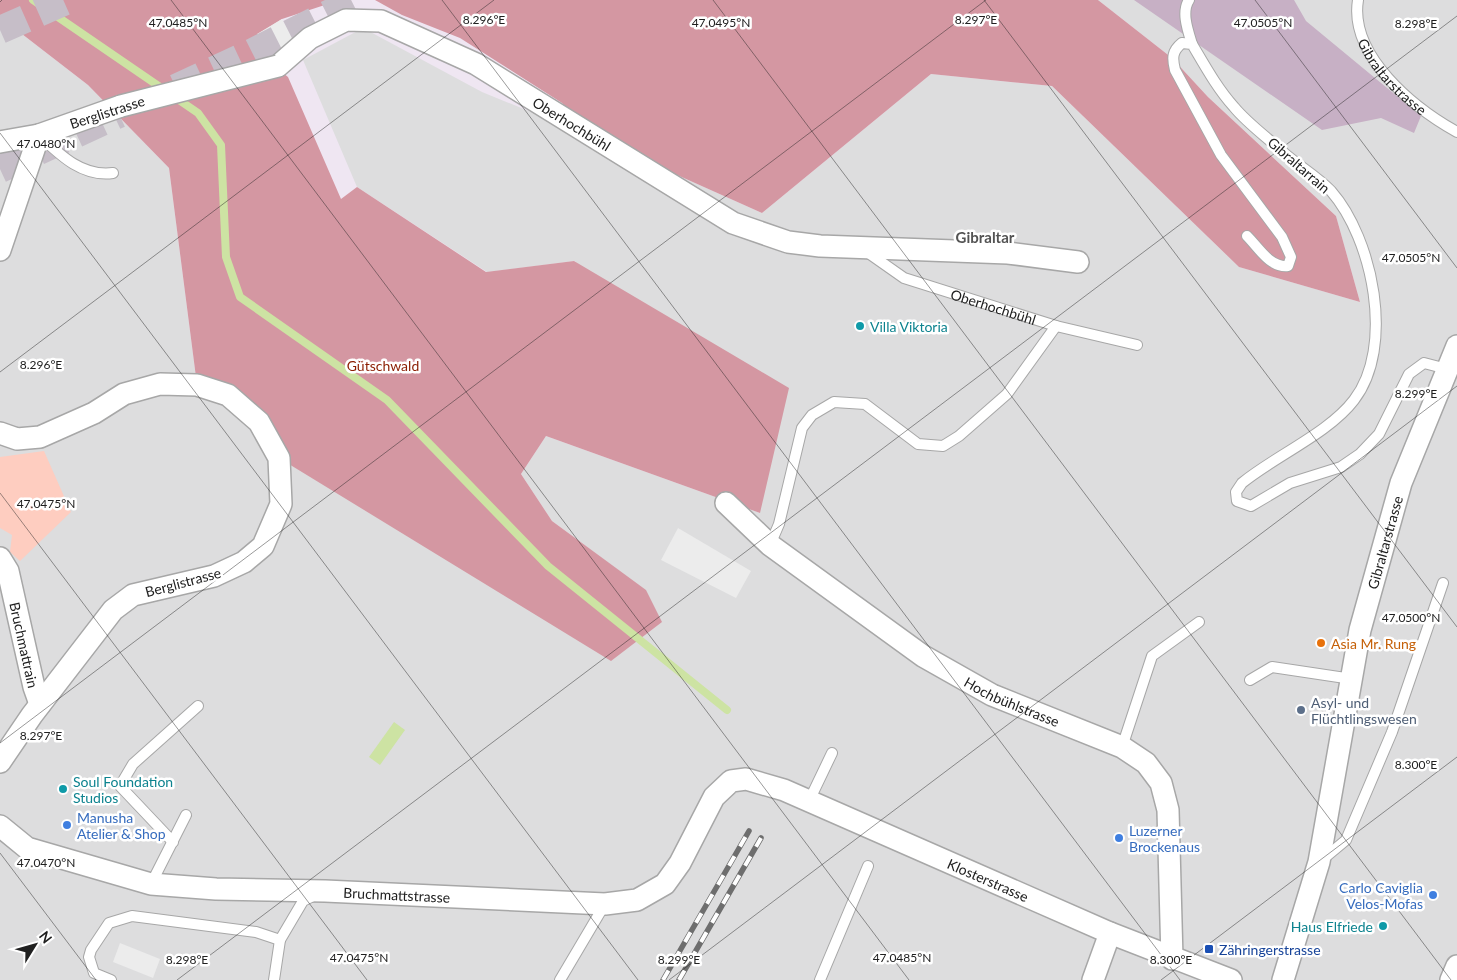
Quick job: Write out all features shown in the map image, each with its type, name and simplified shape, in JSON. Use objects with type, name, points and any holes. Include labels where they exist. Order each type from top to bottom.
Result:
[{"type":"street","name":"Oberhochbühl","points":[[284,60],[310,38],[346,20],[381,21],[476,64],[733,223],[788,242],[820,246],[1008,253],[1078,262]]},
{"type":"street","name":"Berglistrasse","points":[[0,142],[39,135],[121,106],[284,60]]},
{"type":"street","points":[[0,250],[39,135]]},
{"type":"street","name":"Gibraltarstrasse","points":[[1283,980],[1319,862],[1360,630],[1401,484],[1457,346]]},
{"type":"street","name":"Berglistrasse","points":[[0,434],[17,439],[40,436],[94,412],[124,394],[160,384],[197,385],[228,395],[259,422],[278,458],[281,504],[263,546],[244,562],[214,576],[133,595],[113,610],[40,704],[0,762]]},
{"type":"street","name":"Hochbühlstrasse","points":[[726,503],[770,545],[923,656],[992,695],[1122,747],[1146,763],[1161,783],[1168,810],[1172,959]]},
{"type":"street","name":"Bruchmattrain","points":[[0,558],[8,571],[34,687],[40,704]]},
{"type":"street","name":"Klosterstrasse","points":[[746,779],[784,790],[1172,959],[1202,975],[1231,980]]},
{"type":"street","name":"Bruchmattstrasse","points":[[0,826],[28,848],[151,884],[216,889],[325,891],[605,904],[637,900],[665,884],[680,862],[714,797],[731,781],[746,779]]},
{"type":"street","points":[[1093,980],[1110,933]]},
{"type":"street","points":[[1452,980],[1457,966]]},
{"type":"lane","points":[[1190,0],[1186,5],[1186,14],[1192,44],[1182,43],[1175,48],[1172,58],[1175,70],[1221,155],[1282,237],[1291,257],[1288,266],[1279,267],[1272,262],[1247,236]]},
{"type":"lane","name":"Gibraltarstrasse","points":[[1358,0],[1357,8],[1361,35],[1381,70],[1401,93],[1433,118],[1457,132]]},
{"type":"lane","name":"Gibraltarrain","points":[[1192,44],[1212,78],[1235,109],[1330,190],[1351,218],[1365,258],[1374,302],[1376,327],[1374,354],[1366,383],[1354,401],[1341,415],[1242,483],[1236,492],[1237,501],[1251,506],[1290,482],[1341,467],[1360,454],[1379,434],[1409,374],[1424,363],[1447,369]]},
{"type":"lane","points":[[39,135],[65,159],[81,168],[94,172],[113,173]]},
{"type":"lane","name":"Oberhochbühl","points":[[858,246],[904,278],[1056,326],[1137,345]]},
{"type":"lane","points":[[770,545],[779,524],[802,428],[812,415],[834,402],[865,404],[918,444],[944,446],[959,436],[1007,394],[1056,326]]},
{"type":"lane","points":[[1319,862],[1346,840],[1392,732],[1443,583]]},
{"type":"lane","points":[[1122,747],[1152,656],[1199,622]]},
{"type":"lane","points":[[1250,680],[1272,667],[1352,679]]},
{"type":"lane","points":[[173,842],[120,786],[133,764],[198,706]]},
{"type":"lane","points":[[809,801],[832,753]]},
{"type":"lane","points":[[151,884],[186,815]]},
{"type":"lane","points":[[820,980],[868,866]]},
{"type":"lane","points":[[274,980],[280,940],[303,901],[325,891]]},
{"type":"lane","points":[[560,980],[605,904]]},
{"type":"lane","points":[[111,980],[94,973],[89,957],[91,950],[109,923],[132,916],[256,932],[280,940]]},
{"type":"shaded area","points":[[1098,0],[1457,0],[1457,980],[0,980],[0,17],[88,85],[169,168],[197,385],[645,590],[552,521],[521,474],[546,436],[760,513],[575,261],[487,272],[357,187],[303,60],[363,28],[482,92],[590,136],[762,213],[931,74],[1052,86],[1239,267],[1360,302],[1336,216],[1208,97],[1172,58]]},
{"type":"shaded area","points":[[1134,0],[1294,0],[1306,21],[1421,116],[1414,133],[1381,118],[1322,130]]},
{"type":"shaded area","points":[[282,19],[295,40],[270,55],[257,34]]},
{"type":"shaded area","points":[[44,451],[71,512],[20,561],[10,552],[12,535],[0,528],[0,457]]},
{"type":"shaded area","points":[[678,528],[751,571],[736,598],[661,560]]},
{"type":"shaded area","points":[[394,722],[405,730],[380,765],[369,757]]},
{"type":"shaded area","points":[[120,943],[160,959],[153,978],[113,962]]},
{"type":"green space","name":"Gütschwald","points":[[0,0],[340,0],[282,19],[258,34],[267,60],[288,77],[341,199],[357,187],[486,272],[574,261],[789,388],[760,513],[546,436],[521,474],[552,521],[646,590],[662,622],[611,661],[279,458],[259,422],[197,385],[169,168],[88,85],[0,17]]},
{"type":"green space","points":[[375,0],[1098,0],[1172,58],[1208,97],[1336,216],[1360,302],[1239,267],[1052,86],[931,74],[762,213],[590,136],[562,103],[460,38],[402,15]]},
{"type":"waterway","points":[[33,0],[198,113],[221,145],[226,257],[240,297],[387,400],[548,566],[727,710]]},
{"type":"tunnel","points":[[0,30],[68,0]]},
{"type":"tunnel","points":[[176,88],[356,0]]},
{"type":"tunnel","points":[[0,169],[119,114]]},
{"type":"railway","points":[[663,980],[749,831]]},
{"type":"railway","points":[[679,980],[761,838]]},
{"type":"place","name":"Villa Viktoria","points":[[860,326]]},
{"type":"place","name":"Asia Mr. Rung","points":[[1321,643]]},
{"type":"place","name":"Asyl- und Flüchtlingswesen","points":[[1301,710]]},
{"type":"place","name":"Soul Foundation Studios","points":[[63,789]]},
{"type":"place","name":"Manusha Atelier & Shop","points":[[67,825]]},
{"type":"place","name":"Luzerner Brockenaus","points":[[1119,838]]},
{"type":"place","name":"Carlo Caviglia Velos-Mofas","points":[[1433,895]]},
{"type":"place","name":"Haus Elfriede","points":[[1383,926]]},
{"type":"place","name":"Zähringerstrasse","points":[[1209,949]]},
{"type":"district","name":"Gibraltar","points":[[985,237]]}]
